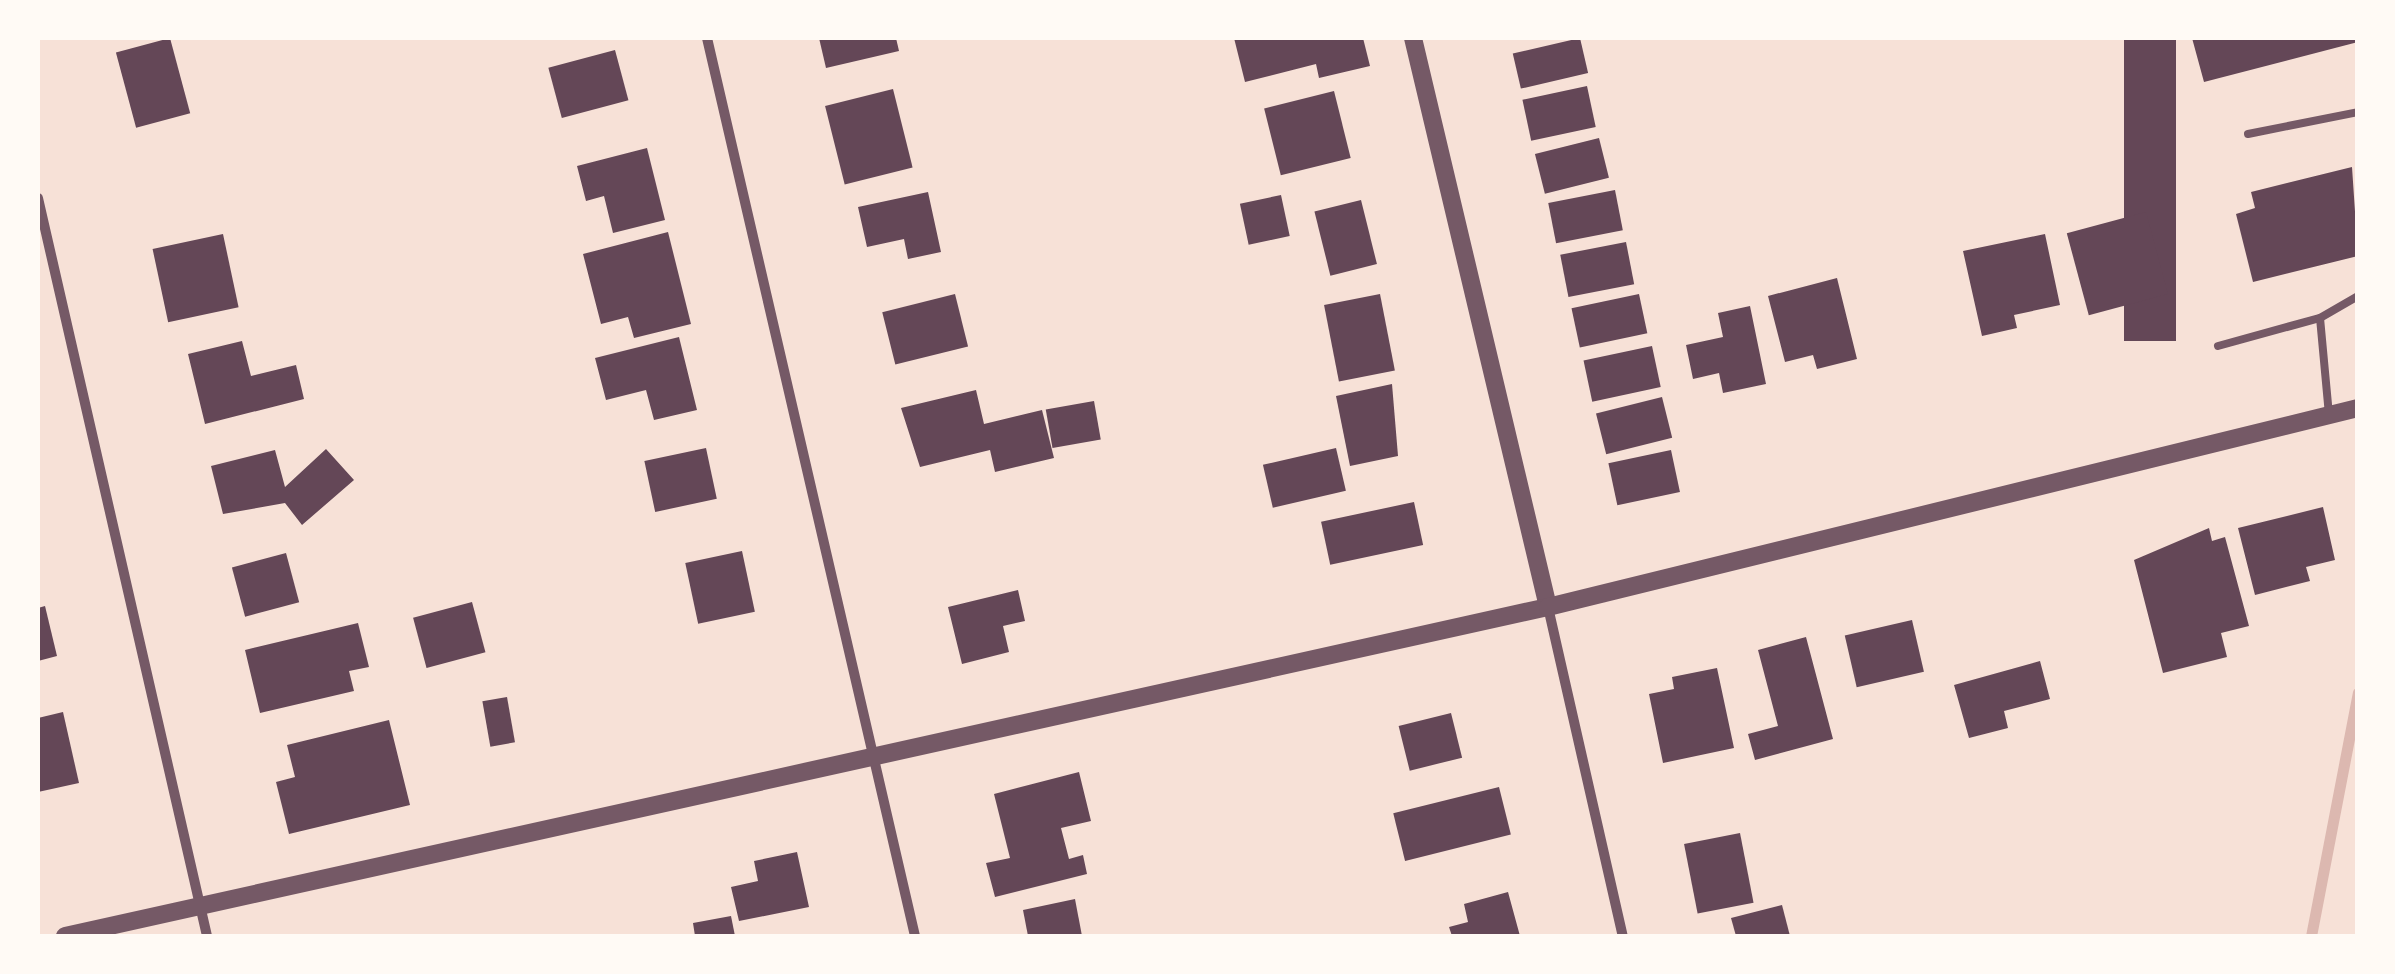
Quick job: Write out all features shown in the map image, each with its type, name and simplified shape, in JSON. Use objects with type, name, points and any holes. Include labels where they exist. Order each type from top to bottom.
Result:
[{"type":"street","points":[[706,38],[915,936]]},
{"type":"street","points":[[1413,38],[1623,936]]},
{"type":"street","points":[[38,198],[208,936]]},
{"type":"street","points":[[65,936],[874,760],[1548,607],[2358,408]]},
{"type":"lane","points":[[2248,134],[2358,112]]},
{"type":"lane","points":[[2218,346],[2320,318],[2358,296]]},
{"type":"lane","points":[[2320,318],[2329,415]]},
{"type":"building","points":[[170,38],[190,113],[136,128],[116,52]]},
{"type":"building","points":[[819,38],[896,38],[899,51],[826,68]]},
{"type":"building","points":[[1234,38],[1363,38],[1370,66],[1319,78],[1316,64],[1245,82]]},
{"type":"building","points":[[1580,38],[1588,73],[1521,89],[1513,54]]},
{"type":"building","points":[[2124,38],[2176,38],[2176,341],[2124,341]]},
{"type":"building","points":[[2192,38],[2358,38],[2358,42],[2204,82]]},
{"type":"building","points":[[615,50],[628,100],[562,118],[548,68]]},
{"type":"building","points":[[1587,86],[1596,127],[1531,141],[1522,100]]},
{"type":"building","points":[[893,89],[913,168],[845,185],[825,106]]},
{"type":"building","points":[[1334,91],[1351,158],[1281,175],[1264,108]]},
{"type":"building","points":[[1599,138],[1609,178],[1545,194],[1535,154]]},
{"type":"building","points":[[647,148],[665,220],[613,233],[604,196],[586,201],[577,166]]},
{"type":"building","points":[[2352,167],[2358,256],[2253,282],[2236,214],[2255,208],[2251,192]]},
{"type":"building","points":[[1615,190],[1623,230],[1556,243],[1548,203]]},
{"type":"building","points":[[928,192],[941,252],[908,259],[904,239],[867,247],[858,207]]},
{"type":"building","points":[[1281,195],[1290,236],[1249,245],[1240,204]]},
{"type":"building","points":[[1361,200],[1377,264],[1330,276],[1314,212]]},
{"type":"building","points":[[2146,212],[2168,294],[2089,315],[2067,233]]},
{"type":"building","points":[[668,232],[691,324],[634,338],[628,317],[601,324],[583,254]]},
{"type":"building","points":[[223,234],[239,307],[168,322],[153,249]]},
{"type":"building","points":[[2045,234],[2060,305],[2014,315],[2017,328],[1982,336],[1963,251]]},
{"type":"building","points":[[1626,242],[1634,284],[1568,297],[1560,255]]},
{"type":"building","points":[[1837,278],[1857,359],[1817,369],[1813,355],[1785,362],[1768,296]]},
{"type":"building","points":[[955,294],[968,346],[895,365],[882,312]]},
{"type":"building","points":[[1380,294],[1395,371],[1339,381],[1324,305]]},
{"type":"building","points":[[1639,294],[1647,333],[1580,347],[1572,308]]},
{"type":"building","points":[[1750,306],[1766,384],[1723,393],[1719,373],[1693,379],[1686,345],[1723,337],[1718,313]]},
{"type":"building","points":[[679,337],[697,410],[654,420],[646,390],[606,400],[595,358]]},
{"type":"building","points":[[242,341],[251,376],[296,365],[304,399],[205,424],[188,354]]},
{"type":"building","points":[[1652,346],[1661,387],[1592,402],[1584,361]]},
{"type":"building","points":[[1392,384],[1398,456],[1350,466],[1336,396]]},
{"type":"building","points":[[976,390],[984,424],[1042,410],[1054,458],[995,472],[990,450],[920,467],[901,408]]},
{"type":"building","points":[[1662,397],[1672,438],[1606,454],[1596,413]]},
{"type":"building","points":[[1094,401],[1101,439],[1053,448],[1046,410]]},
{"type":"building","points":[[706,448],[717,499],[655,512],[644,461]]},
{"type":"building","points":[[1336,448],[1346,491],[1273,508],[1263,465]]},
{"type":"building","points":[[326,449],[354,480],[302,525],[285,503],[223,514],[211,466],[275,450],[285,487]]},
{"type":"building","points":[[1671,450],[1680,492],[1617,505],[1608,463]]},
{"type":"building","points":[[1414,502],[1423,545],[1330,565],[1321,522]]},
{"type":"building","points":[[2323,507],[2335,560],[2306,567],[2310,581],[2255,595],[2238,528]]},
{"type":"building","points":[[2209,528],[2212,541],[2225,537],[2249,626],[2221,633],[2227,657],[2163,673],[2134,560]]},
{"type":"building","points":[[742,551],[755,612],[698,624],[685,563]]},
{"type":"building","points":[[286,553],[299,602],[245,617],[232,567]]},
{"type":"building","points":[[1018,590],[1025,621],[1003,626],[1009,652],[962,664],[948,607]]},
{"type":"building","points":[[472,602],[485,652],[427,668],[413,618]]},
{"type":"building","points":[[45,606],[57,656],[38,661],[38,608]]},
{"type":"building","points":[[1912,620],[1924,672],[1857,687],[1845,636]]},
{"type":"building","points":[[358,623],[369,667],[349,671],[354,691],[260,713],[245,650]]},
{"type":"building","points":[[1806,637],[1833,739],[1755,760],[1748,734],[1778,726],[1758,650]]},
{"type":"building","points":[[2040,661],[2050,699],[2004,711],[2008,728],[1969,738],[1954,685]]},
{"type":"building","points":[[1717,668],[1734,748],[1663,763],[1649,694],[1674,689],[1672,677]]},
{"type":"building","points":[[507,697],[515,742],[490,747],[482,701]]},
{"type":"building","points":[[63,712],[79,783],[38,792],[38,718]]},
{"type":"building","points":[[1451,713],[1462,758],[1410,771],[1399,726]]},
{"type":"building","points":[[389,720],[410,805],[289,834],[276,782],[295,777],[287,745]]},
{"type":"building","points":[[1079,772],[1091,821],[1061,828],[1069,859],[1083,855],[1087,874],[995,897],[986,863],[1010,858],[994,794]]},
{"type":"building","points":[[1499,787],[1511,835],[1405,861],[1393,813]]},
{"type":"building","points":[[1740,833],[1754,903],[1698,914],[1684,844]]},
{"type":"building","points":[[797,852],[809,907],[739,921],[731,887],[758,881],[754,861]]},
{"type":"building","points":[[1508,892],[1520,936],[1452,936],[1449,927],[1468,922],[1464,904]]},
{"type":"building","points":[[1075,899],[1082,936],[1028,936],[1023,910]]},
{"type":"building","points":[[1782,905],[1790,936],[1736,936],[1731,918]]},
{"type":"building","points":[[731,916],[735,936],[695,936],[693,923]]},
{"type":"waterway","points":[[2311,936],[2358,693]]}]
